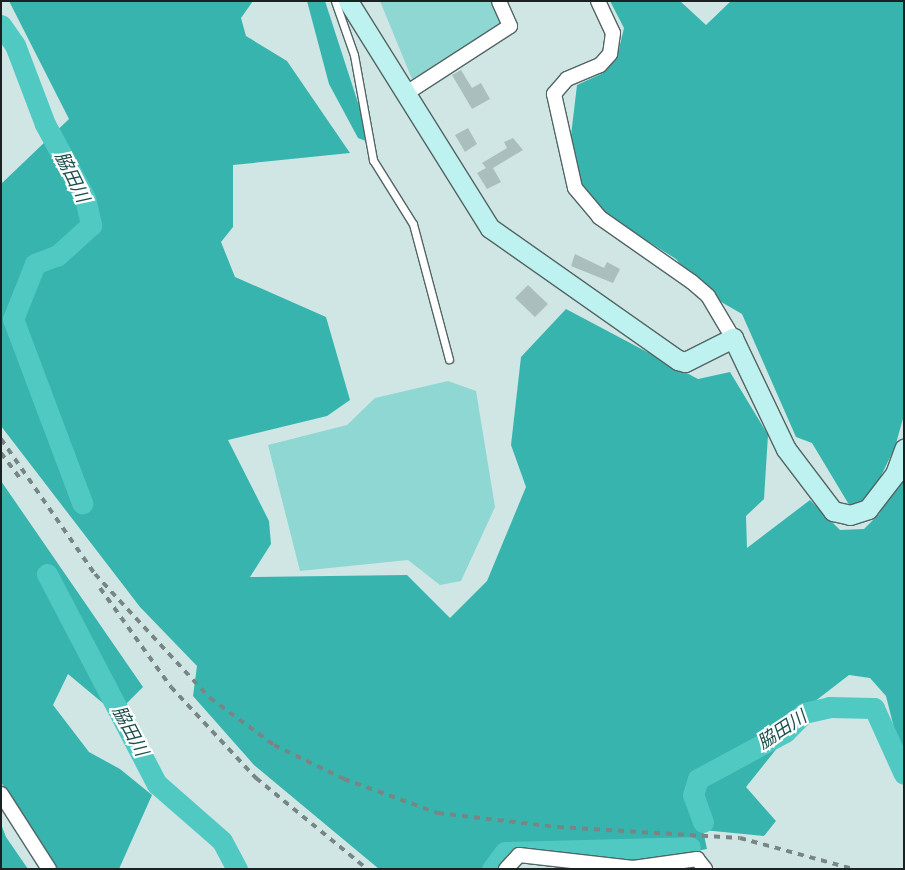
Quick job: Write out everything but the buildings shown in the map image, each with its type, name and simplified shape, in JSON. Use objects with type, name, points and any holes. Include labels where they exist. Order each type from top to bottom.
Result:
[{"type":"street","points":[[348,1],[490,228],[678,360],[685,362],[733,338]]},
{"type":"street","points":[[405,94],[510,26],[499,1]]},
{"type":"street","points":[[598,1],[613,32],[610,54],[600,65],[566,79],[554,94],[575,188],[599,217],[692,282],[708,296],[733,338],[786,449],[832,511],[850,515],[868,509],[895,474],[904,449]]},
{"type":"street","points":[[1,794],[49,869]]},
{"type":"street","points":[[506,869],[519,855],[633,868],[697,859],[705,869]]},
{"type":"lane","points":[[335,1],[354,55],[373,160],[413,224],[449,359]]},
{"type":"shaded area","points":[[9,1],[253,1],[241,18],[246,36],[287,61],[350,153],[233,165],[233,227],[221,242],[235,277],[326,317],[350,400],[327,416],[228,440],[269,521],[271,544],[250,577],[407,575],[450,618],[487,581],[526,487],[511,445],[521,357],[566,309],[698,379],[730,372],[768,435],[764,499],[746,516],[747,548],[810,500],[840,530],[864,529],[879,514],[904,470],[904,748],[899,748],[886,696],[870,678],[849,675],[814,702],[746,787],[776,821],[764,836],[703,830],[707,849],[642,860],[523,854],[512,869],[379,869],[254,765],[193,696],[197,666],[140,607],[1,426],[1,184],[69,119]]},
{"type":"shaded area","points":[[307,1],[325,1],[371,143],[358,138],[329,84]]},
{"type":"shaded area","points":[[380,1],[492,1],[502,27],[414,84]]},
{"type":"shaded area","points":[[610,1],[680,1],[706,25],[731,1],[904,1],[904,415],[895,447],[866,507],[851,508],[812,443],[796,437],[742,314],[704,292],[676,259],[598,210],[577,181],[570,144],[577,85],[601,74],[618,53],[624,28]]},
{"type":"shaded area","points":[[448,381],[476,391],[495,507],[461,581],[440,585],[408,560],[300,571],[268,445],[347,425],[375,398]]},
{"type":"shaded area","points":[[1,481],[143,687],[116,714],[68,674],[53,705],[89,752],[120,769],[152,795],[119,869],[56,869],[1,782]]},
{"type":"shaded area","points":[[1,824],[6,837],[28,869],[1,869]]},
{"type":"waterway","name":"脇田川","points":[[1,25],[15,45],[45,124],[85,198],[91,225],[58,255],[35,264],[13,319],[82,503]]},
{"type":"waterway","name":"脇田川","points":[[47,574],[157,784],[222,841],[237,869]]},
{"type":"waterway","name":"脇田川","points":[[703,822],[693,795],[698,779],[785,732],[804,713],[829,707],[874,708],[904,774]]},
{"type":"waterway","name":"脇田川","points":[[492,869],[505,852],[690,847]]},
{"type":"railway","points":[[1,439],[95,574],[210,698],[274,745],[344,779],[438,813],[558,827],[740,838],[853,869]]},
{"type":"railway","points":[[1,453],[22,481]]},
{"type":"railway","points":[[100,588],[171,687],[256,778],[367,869]]}]
